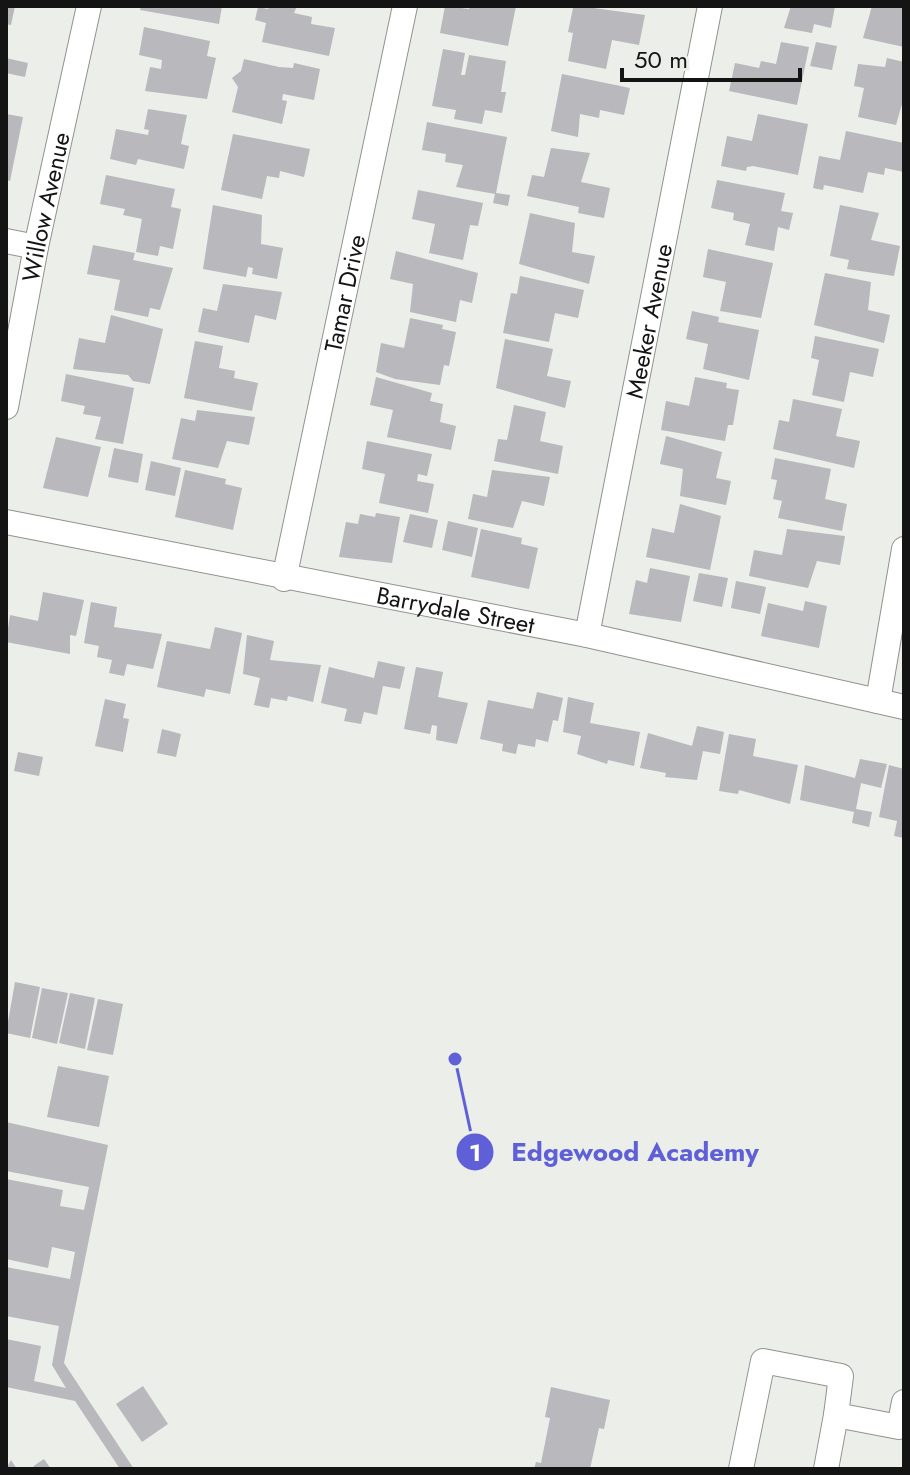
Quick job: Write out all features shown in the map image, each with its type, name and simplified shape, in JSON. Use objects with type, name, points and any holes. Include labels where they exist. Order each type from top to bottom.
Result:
[{"type":"street","name":"Willow Avenue","points":[[6,407],[36,247],[89,6]]},
{"type":"street","name":"Tamar Drive","points":[[284,579],[405,6]]},
{"type":"street","name":"Meeker Avenue","points":[[587,635],[710,6]]},
{"type":"street","points":[[6,241],[36,247]]},
{"type":"street","name":"Barrydale Street","points":[[6,522],[284,579],[587,635],[904,707]]},
{"type":"street","points":[[878,701],[904,549]]},
{"type":"street","points":[[741,1469],[763,1361],[841,1376],[826,1469]]},
{"type":"street","points":[[836,1415],[899,1427],[904,1402]]},
{"type":"building","points":[[6,6],[15,6],[11,25],[6,24]]},
{"type":"building","points":[[141,6],[222,6],[219,24],[140,10]]},
{"type":"building","points":[[269,6],[297,6],[294,13],[312,17],[311,24],[335,28],[329,56],[262,42],[266,23],[255,20],[258,7],[268,9]]},
{"type":"building","points":[[445,6],[469,9],[470,6],[516,6],[508,46],[440,33]]},
{"type":"building","points":[[579,6],[645,15],[639,45],[612,40],[606,69],[568,61],[573,33],[568,32],[573,8]]},
{"type":"building","points":[[791,6],[835,6],[831,28],[814,24],[812,33],[784,28]]},
{"type":"building","points":[[872,6],[904,6],[904,47],[863,38]]},
{"type":"building","points":[[144,27],[210,41],[207,56],[216,58],[207,99],[145,91],[150,67],[161,69],[162,60],[139,55]]},
{"type":"building","points":[[781,42],[809,47],[797,105],[729,91],[735,63],[759,68],[761,61],[776,64]]},
{"type":"building","points":[[816,42],[837,46],[832,70],[810,66]]},
{"type":"building","points":[[443,49],[465,53],[461,75],[465,75],[469,55],[506,61],[501,92],[506,92],[502,113],[485,110],[482,124],[454,119],[456,110],[432,106]]},
{"type":"building","points":[[6,58],[28,63],[25,77],[6,73]]},
{"type":"building","points":[[887,58],[904,62],[904,97],[896,125],[858,117],[864,88],[854,86],[858,64],[885,67]]},
{"type":"building","points":[[244,59],[279,67],[293,68],[294,63],[320,69],[314,100],[283,94],[282,100],[287,101],[282,124],[232,112],[238,87],[232,78],[241,71]]},
{"type":"building","points":[[562,74],[630,88],[624,115],[600,110],[599,118],[580,114],[578,137],[551,131]]},
{"type":"building","points":[[148,109],[187,115],[181,144],[189,146],[184,169],[138,159],[136,165],[110,159],[116,129],[148,135],[149,130],[144,129]]},
{"type":"building","points":[[6,114],[23,117],[10,181],[6,180]]},
{"type":"building","points":[[758,114],[808,124],[798,175],[753,166],[747,167],[746,171],[721,166],[727,136],[752,141]]},
{"type":"building","points":[[427,122],[507,137],[496,193],[510,195],[508,206],[493,203],[495,194],[456,187],[463,165],[445,162],[446,154],[422,150]]},
{"type":"building","points":[[846,131],[904,143],[904,172],[885,168],[884,175],[868,172],[863,193],[824,185],[823,190],[813,188],[819,156],[840,160]]},
{"type":"building","points":[[233,134],[310,149],[304,177],[280,171],[279,178],[267,176],[262,199],[221,190]]},
{"type":"building","points":[[551,148],[590,153],[581,182],[610,188],[604,218],[578,213],[579,207],[527,196],[532,175],[544,177]]},
{"type":"building","points":[[106,175],[175,189],[171,207],[181,209],[173,249],[160,246],[158,256],[136,252],[142,219],[123,215],[125,209],[100,204]]},
{"type":"building","points":[[717,180],[785,193],[781,211],[793,213],[789,230],[778,227],[774,251],[745,245],[750,224],[733,220],[734,213],[711,208]]},
{"type":"building","points":[[418,190],[483,203],[478,226],[470,225],[463,260],[429,253],[435,224],[412,219]]},
{"type":"building","points":[[213,205],[262,215],[261,244],[283,248],[277,279],[252,274],[253,268],[248,267],[246,277],[203,269]]},
{"type":"building","points":[[840,205],[879,213],[871,240],[900,246],[894,276],[847,269],[849,260],[830,256]]},
{"type":"building","points":[[530,213],[575,223],[572,252],[595,256],[589,284],[519,264]]},
{"type":"building","points":[[93,245],[135,253],[133,260],[173,268],[160,310],[150,308],[148,317],[114,310],[120,280],[87,274]]},
{"type":"building","points":[[708,249],[773,263],[761,318],[720,311],[726,282],[703,277]]},
{"type":"building","points":[[396,251],[478,273],[472,303],[460,300],[456,322],[410,312],[413,284],[390,279]]},
{"type":"building","points":[[825,273],[871,282],[868,310],[890,315],[884,343],[814,325]]},
{"type":"building","points":[[520,276],[584,290],[578,318],[555,313],[549,342],[503,333],[511,293],[517,294]]},
{"type":"building","points":[[223,284],[282,292],[276,320],[255,315],[249,343],[198,332],[203,308],[217,311]]},
{"type":"building","points":[[692,311],[719,317],[718,322],[759,330],[749,380],[703,369],[708,344],[686,339]]},
{"type":"building","points":[[111,315],[163,329],[150,384],[133,381],[128,375],[73,369],[79,338],[105,343]]},
{"type":"building","points":[[410,318],[443,325],[442,329],[456,332],[449,366],[444,365],[440,385],[395,379],[376,372],[381,343],[404,348]]},
{"type":"building","points":[[815,336],[879,349],[873,377],[850,372],[844,402],[812,395],[819,360],[811,358]]},
{"type":"building","points":[[505,339],[553,349],[547,376],[571,381],[565,408],[496,388]]},
{"type":"building","points":[[195,341],[223,346],[219,368],[235,371],[234,378],[258,383],[252,411],[184,398]]},
{"type":"building","points":[[66,374],[134,388],[123,444],[95,439],[101,417],[83,414],[85,406],[61,401]]},
{"type":"building","points":[[376,377],[432,393],[430,401],[443,404],[440,422],[456,426],[451,450],[387,437],[393,410],[370,405]]},
{"type":"building","points":[[695,377],[727,383],[726,388],[739,390],[733,425],[728,425],[725,441],[661,430],[666,401],[689,406]]},
{"type":"building","points":[[793,399],[842,409],[836,436],[860,441],[854,468],[773,449],[779,420],[789,422]]},
{"type":"building","points":[[514,405],[546,412],[540,441],[563,446],[558,474],[494,461],[498,439],[507,440]]},
{"type":"building","points":[[197,410],[255,417],[249,445],[227,441],[218,468],[172,459],[181,418],[195,421]]},
{"type":"building","points":[[666,436],[722,452],[716,478],[731,481],[726,505],[680,496],[683,469],[660,464]]},
{"type":"building","points":[[56,437],[101,447],[88,497],[43,488]]},
{"type":"building","points":[[367,441],[432,454],[427,476],[418,474],[417,481],[434,484],[428,513],[379,503],[385,474],[362,469]]},
{"type":"building","points":[[114,448],[143,454],[138,483],[108,477]]},
{"type":"building","points":[[775,458],[831,469],[825,499],[847,504],[842,531],[778,518],[782,501],[773,499],[777,480],[771,479]]},
{"type":"building","points":[[151,461],[181,468],[175,496],[145,490]]},
{"type":"building","points":[[185,470],[226,479],[225,484],[242,488],[233,530],[175,517]]},
{"type":"building","points":[[492,470],[550,477],[544,506],[522,501],[513,528],[468,519],[473,494],[487,497]]},
{"type":"building","points":[[680,504],[721,516],[710,570],[646,557],[652,528],[674,533]]},
{"type":"building","points":[[376,513],[400,517],[392,563],[339,557],[346,522],[358,524],[360,514],[375,517]]},
{"type":"building","points":[[410,514],[438,520],[432,548],[403,542]]},
{"type":"building","points":[[448,521],[478,528],[472,557],[442,550]]},
{"type":"building","points":[[481,529],[522,538],[521,544],[538,548],[529,589],[471,577]]},
{"type":"building","points":[[787,529],[845,536],[840,565],[817,561],[808,588],[749,576],[754,550],[782,555]]},
{"type":"building","points":[[650,568],[690,576],[681,622],[629,614],[636,580],[647,583]]},
{"type":"building","points":[[699,573],[728,578],[722,607],[693,601]]},
{"type":"building","points":[[736,581],[766,587],[760,614],[731,608]]},
{"type":"building","points":[[43,592],[84,600],[76,636],[70,635],[70,654],[6,642],[10,615],[38,621]]},
{"type":"building","points":[[805,601],[827,606],[819,648],[761,636],[768,603],[803,611]]},
{"type":"building","points":[[91,602],[117,607],[114,627],[162,634],[153,669],[127,664],[124,676],[109,673],[112,660],[97,657],[99,646],[84,643]]},
{"type":"building","points":[[215,627],[242,633],[230,694],[206,689],[204,697],[157,687],[167,641],[210,649]]},
{"type":"building","points":[[247,635],[274,641],[270,660],[321,665],[313,702],[288,696],[287,701],[271,698],[269,708],[254,705],[260,678],[243,674]]},
{"type":"building","points":[[378,661],[405,667],[400,689],[383,686],[377,715],[364,712],[361,724],[344,721],[347,709],[321,703],[329,667],[374,678]]},
{"type":"building","points":[[416,667],[443,672],[438,697],[468,703],[457,744],[436,740],[437,726],[432,725],[430,734],[404,729]]},
{"type":"building","points":[[537,692],[563,698],[558,721],[553,720],[548,742],[536,739],[535,747],[518,744],[516,754],[502,751],[503,744],[480,739],[488,700],[533,709]]},
{"type":"building","points":[[568,697],[594,703],[590,723],[640,732],[634,766],[608,760],[607,764],[577,754],[581,736],[563,732]]},
{"type":"building","points":[[105,699],[126,704],[123,718],[129,719],[123,752],[95,746]]},
{"type":"building","points":[[697,726],[724,732],[720,754],[703,751],[697,780],[665,777],[666,773],[640,768],[648,733],[692,746]]},
{"type":"building","points":[[162,729],[181,734],[176,757],[157,753]]},
{"type":"building","points":[[729,734],[756,739],[753,756],[798,765],[790,804],[739,790],[738,794],[719,791]]},
{"type":"building","points":[[18,752],[43,757],[39,776],[14,771]]},
{"type":"building","points":[[860,759],[887,764],[881,788],[861,783],[856,809],[872,812],[869,827],[852,823],[854,812],[800,800],[805,765],[855,778]]},
{"type":"building","points":[[889,765],[904,769],[904,838],[894,836],[897,821],[879,817]]},
{"type":"building","points":[[15,982],[40,987],[30,1038],[6,1033]]},
{"type":"building","points":[[42,988],[68,993],[57,1044],[32,1038]]},
{"type":"building","points":[[70,993],[95,998],[85,1049],[59,1043]]},
{"type":"building","points":[[98,999],[123,1004],[113,1055],[87,1050]]},
{"type":"building","points":[[58,1066],[109,1076],[99,1127],[47,1117]]},
{"type":"building","points":[[6,1122],[108,1145],[64,1363],[134,1469],[120,1469],[75,1401],[6,1387],[6,1339],[41,1346],[34,1381],[66,1388],[52,1365],[59,1326],[6,1316],[6,1267],[70,1279],[75,1252],[52,1247],[48,1268],[6,1259],[6,1179],[63,1190],[60,1206],[84,1210],[89,1187],[6,1171]]},
{"type":"building","points":[[143,1386],[168,1424],[142,1442],[116,1404]]},
{"type":"building","points":[[551,1387],[610,1400],[604,1429],[599,1428],[590,1469],[534,1469],[536,1462],[541,1463],[550,1418],[545,1417]]},
{"type":"building","points":[[44,1459],[51,1469],[31,1469],[35,1465]]},
{"type":"building","points":[[11,1460],[17,1469],[6,1469]]},
{"type":"place","name":"Edgewood Academy","points":[[455,1059]]}]
